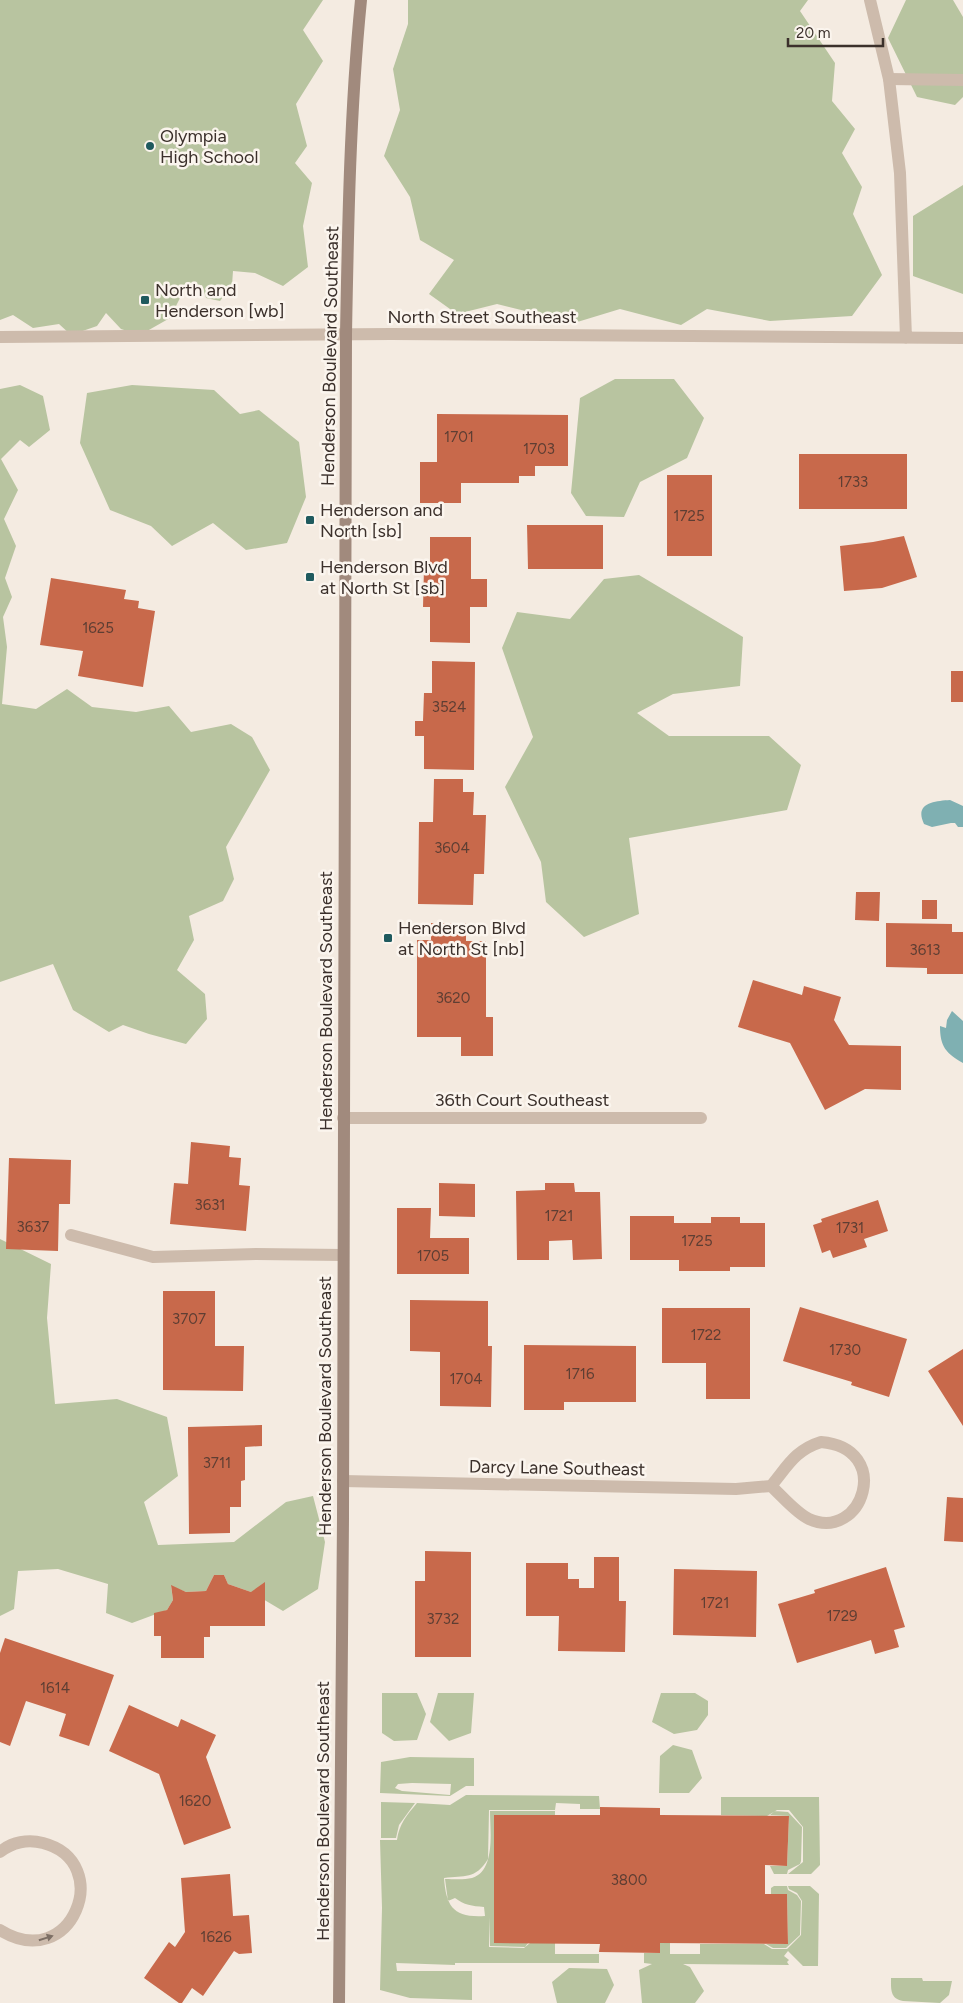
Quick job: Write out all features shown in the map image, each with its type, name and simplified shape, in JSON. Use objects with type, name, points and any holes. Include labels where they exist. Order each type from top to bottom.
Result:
[{"type":"main road","name":"Henderson Boulevard Southeast","points":[[339,2003],[346,334],[350,156],[360,0]]},
{"type":"street","points":[[870,0],[889,79],[900,173],[906,338]]},
{"type":"street","points":[[889,79],[963,80]]},
{"type":"street","name":"North Street Southeast","points":[[0,337],[346,334],[963,338]]},
{"type":"street","name":"36th Court Southeast","points":[[342,1118],[701,1118]]},
{"type":"street","points":[[71,1235],[153,1257],[256,1254],[342,1255]]},
{"type":"street","points":[[821,1442],[835,1443],[847,1449],[857,1458],[863,1470],[865,1483],[863,1496],[857,1507],[847,1516],[835,1521],[823,1522],[810,1520],[799,1513],[771,1486],[797,1454],[808,1446],[821,1442]]},
{"type":"street","name":"Darcy Lane Southeast","points":[[342,1482],[736,1489],[771,1486]]},
{"type":"street","points":[[0,1852],[6,1847],[20,1842],[37,1841],[53,1845],[66,1854],[76,1867],[81,1883],[81,1900],[75,1916],[64,1929],[49,1938],[33,1941],[16,1939],[0,1930]]},
{"type":"green space","name":"Olympia High School","points":[[0,0],[323,0],[303,30],[323,61],[296,104],[307,146],[295,163],[312,183],[303,226],[308,267],[283,286],[255,273],[233,271],[232,285],[220,301],[206,298],[202,285],[195,287],[187,284],[170,318],[140,335],[121,329],[106,313],[97,326],[71,335],[59,324],[33,328],[13,315],[0,320]]},
{"type":"green space","points":[[408,0],[808,0],[800,11],[835,63],[832,101],[855,129],[842,153],[862,187],[853,214],[882,275],[852,316],[770,321],[707,309],[681,325],[620,309],[574,323],[497,304],[457,314],[429,294],[454,260],[420,240],[410,197],[384,156],[400,110],[393,69],[408,24]]},
{"type":"green space","points":[[906,0],[953,0],[963,17],[963,97],[955,105],[917,97],[888,38]]},
{"type":"green space","points":[[963,185],[963,294],[913,276],[913,216]]},
{"type":"green space","points":[[615,379],[674,379],[704,418],[687,458],[640,482],[624,517],[586,516],[571,493],[580,398]]},
{"type":"green space","points":[[20,385],[43,396],[50,430],[29,447],[20,440],[1,459],[18,490],[4,519],[16,546],[5,578],[12,597],[3,617],[7,647],[2,704],[36,709],[67,689],[92,707],[136,712],[169,706],[191,732],[231,724],[252,737],[270,770],[226,847],[234,879],[223,901],[189,916],[194,940],[177,970],[205,994],[207,1019],[186,1044],[123,1025],[109,1032],[73,1010],[53,964],[0,982],[0,389]]},
{"type":"green space","points":[[132,385],[214,390],[240,414],[259,410],[299,442],[306,497],[287,543],[246,550],[213,523],[172,546],[151,526],[110,510],[80,443],[87,393]]},
{"type":"green space","points":[[639,575],[743,637],[740,686],[673,694],[637,713],[669,736],[769,736],[801,765],[787,810],[629,838],[639,914],[584,937],[546,902],[541,862],[505,787],[533,737],[502,648],[517,612],[570,619],[604,579]]},
{"type":"green space","points":[[0,1239],[51,1264],[47,1318],[55,1404],[117,1399],[167,1417],[178,1476],[144,1502],[158,1545],[234,1542],[286,1502],[313,1496],[325,1542],[318,1589],[283,1611],[251,1592],[228,1584],[224,1575],[214,1575],[206,1591],[186,1592],[171,1586],[173,1600],[167,1610],[132,1623],[106,1613],[108,1584],[58,1569],[18,1571],[14,1609],[0,1616]]},
{"type":"green space","points":[[382,1693],[417,1693],[426,1714],[417,1740],[394,1741],[382,1733]]},
{"type":"green space","points":[[438,1693],[474,1693],[471,1733],[449,1741],[430,1722]]},
{"type":"green space","points":[[661,1693],[695,1693],[708,1701],[708,1715],[697,1730],[674,1734],[652,1722]]},
{"type":"green space","points":[[673,1745],[692,1750],[702,1778],[689,1793],[659,1793],[660,1756]]},
{"type":"green space","points":[[410,1757],[474,1758],[474,1786],[466,1786],[450,1796],[380,1793],[381,1762]],"holes":[[[398,1784],[451,1784],[450,1795],[402,1791],[395,1788]]]},
{"type":"green space","points":[[466,1795],[599,1796],[600,1809],[580,1809],[580,1804],[556,1803],[555,1810],[489,1810],[488,1859],[491,1839],[490,1811],[555,1811],[555,1815],[494,1815],[494,1943],[528,1943],[525,1947],[490,1946],[489,1917],[489,1947],[524,1948],[530,1943],[555,1943],[555,1954],[599,1954],[599,1963],[455,1963],[455,1965],[396,1963],[397,1971],[472,1971],[472,2000],[410,1998],[380,1990],[382,1908],[380,1840],[397,1840],[402,1824],[417,1803],[450,1805]],"holes":[[[488,1859],[480,1874],[472,1878],[445,1879],[448,1898],[444,1878],[474,1873]],[[455,1898],[468,1905],[484,1907],[485,1916],[459,1913],[449,1901]]]},
{"type":"green space","points":[[721,1797],[819,1797],[820,1865],[811,1874],[788,1874],[803,1862],[803,1827],[789,1810],[777,1810],[767,1816],[721,1815]]},
{"type":"green space","points":[[381,1802],[415,1803],[399,1825],[396,1838],[381,1838]]},
{"type":"green space","points":[[775,1811],[788,1812],[802,1827],[801,1861],[800,1864],[788,1870],[787,1874],[774,1874],[770,1866],[787,1866],[789,1816],[770,1815]]},
{"type":"green space","points":[[774,1886],[787,1886],[788,1890],[797,1895],[801,1901],[800,1935],[786,1948],[773,1948],[766,1944],[788,1944],[787,1894],[771,1894],[771,1888]]},
{"type":"green space","points":[[788,1886],[810,1886],[819,1894],[818,1966],[803,1966],[788,1951],[784,1956],[789,1960],[787,1962],[789,1965],[683,1964],[690,1967],[704,1991],[695,2003],[642,2003],[639,1970],[652,1964],[644,1963],[644,1953],[660,1953],[660,1943],[670,1943],[670,1954],[700,1954],[700,1944],[764,1944],[772,1949],[787,1949],[801,1935],[802,1901],[797,1893],[789,1889]]},
{"type":"green space","points":[[569,1968],[607,1969],[614,1985],[605,2003],[557,2003],[552,1982]]},
{"type":"green space","points":[[891,1978],[922,1978],[923,1981],[952,1981],[949,1995],[940,2003],[899,2000],[893,1996]]},
{"type":"water","points":[[950,800],[963,806],[963,827],[958,827],[955,823],[932,827],[924,824],[922,812],[927,804]]},
{"type":"water","points":[[952,1011],[963,1021],[963,1063],[945,1049],[941,1039],[940,1026],[946,1028],[947,1020]]},
{"type":"building","points":[[437,414],[568,415],[568,466],[535,466],[535,476],[519,476],[519,483],[461,483],[461,503],[420,503],[420,462],[437,462]]},
{"type":"building","points":[[799,454],[907,454],[907,509],[799,509]]},
{"type":"building","points":[[667,475],[712,475],[712,556],[667,556]]},
{"type":"building","points":[[527,525],[603,525],[603,569],[528,569]]},
{"type":"building","points":[[904,536],[917,577],[882,588],[844,591],[840,546]]},
{"type":"building","points":[[430,537],[471,537],[471,579],[487,579],[487,607],[470,607],[470,643],[430,642],[430,607],[423,607],[424,568],[430,568]]},
{"type":"building","points":[[51,578],[126,590],[124,599],[139,601],[138,608],[155,611],[143,687],[78,676],[83,651],[40,645]]},
{"type":"building","points":[[432,661],[475,662],[474,770],[424,769],[424,736],[415,736],[415,721],[423,721],[424,693],[432,693]]},
{"type":"building","points":[[951,671],[963,671],[963,702],[951,702]]},
{"type":"building","points":[[434,779],[463,779],[463,792],[474,792],[473,815],[486,815],[484,874],[474,874],[473,905],[418,904],[419,822],[433,822]]},
{"type":"building","points":[[856,892],[880,892],[879,921],[855,920]]},
{"type":"building","points":[[922,900],[937,900],[937,919],[922,919]]},
{"type":"building","points":[[431,923],[466,923],[466,941],[486,941],[486,1017],[493,1017],[493,1056],[461,1056],[461,1037],[417,1037],[417,940],[431,940]]},
{"type":"building","points":[[886,923],[952,924],[952,932],[963,932],[963,974],[927,974],[927,968],[886,967]]},
{"type":"building","points":[[753,980],[802,995],[804,986],[841,997],[834,1020],[849,1045],[901,1046],[901,1090],[865,1089],[825,1110],[790,1043],[738,1027]]},
{"type":"building","points":[[191,1142],[230,1146],[229,1157],[241,1158],[239,1185],[250,1186],[246,1231],[170,1224],[174,1183],[188,1184]]},
{"type":"building","points":[[9,1158],[71,1160],[70,1204],[59,1204],[58,1251],[6,1249]]},
{"type":"building","points":[[439,1183],[475,1184],[475,1217],[439,1216]]},
{"type":"building","points":[[545,1183],[574,1183],[575,1192],[600,1192],[602,1259],[573,1260],[572,1240],[549,1241],[549,1260],[517,1260],[516,1191],[545,1190]]},
{"type":"building","points":[[878,1200],[888,1231],[864,1239],[867,1247],[833,1258],[830,1250],[822,1253],[813,1225],[822,1222],[821,1219]]},
{"type":"building","points":[[397,1208],[431,1208],[430,1238],[469,1238],[469,1274],[397,1274]]},
{"type":"building","points":[[630,1216],[674,1216],[674,1223],[711,1223],[711,1217],[740,1217],[740,1223],[765,1223],[765,1267],[730,1267],[730,1271],[679,1271],[679,1260],[630,1260]]},
{"type":"building","points":[[163,1291],[215,1291],[215,1346],[244,1346],[243,1391],[163,1390]]},
{"type":"building","points":[[410,1300],[488,1301],[488,1346],[492,1346],[491,1407],[440,1406],[440,1352],[410,1351]]},
{"type":"building","points":[[800,1307],[907,1339],[889,1397],[851,1385],[852,1382],[783,1361]]},
{"type":"building","points":[[662,1308],[750,1308],[750,1399],[706,1399],[706,1363],[662,1363]]},
{"type":"building","points":[[524,1345],[636,1346],[636,1402],[564,1402],[564,1410],[524,1410]]},
{"type":"building","points":[[963,1349],[963,1426],[928,1371]]},
{"type":"building","points":[[262,1425],[262,1446],[245,1447],[245,1480],[241,1481],[241,1507],[230,1507],[230,1533],[189,1534],[188,1427]]},
{"type":"building","points":[[947,1497],[963,1498],[963,1542],[944,1541]]},
{"type":"building","points":[[425,1551],[471,1552],[471,1657],[415,1657],[415,1581],[425,1581]]},
{"type":"building","points":[[594,1557],[619,1557],[619,1601],[626,1601],[625,1652],[558,1651],[559,1616],[526,1616],[526,1563],[568,1563],[568,1579],[579,1579],[579,1588],[594,1588]]},
{"type":"building","points":[[886,1567],[905,1627],[894,1630],[899,1647],[875,1654],[871,1640],[797,1663],[778,1604],[815,1593],[814,1590]]},
{"type":"building","points":[[674,1569],[757,1571],[756,1637],[673,1635]]},
{"type":"building","points":[[214,1575],[224,1575],[228,1584],[251,1592],[265,1582],[265,1626],[210,1626],[210,1637],[204,1637],[204,1658],[161,1658],[161,1636],[154,1636],[154,1613],[167,1610],[173,1600],[171,1585],[186,1592],[206,1591]]},
{"type":"building","points":[[5,1638],[114,1675],[89,1746],[59,1736],[66,1714],[26,1701],[10,1746],[0,1742],[0,1653]]},
{"type":"building","points":[[129,1705],[178,1727],[181,1719],[216,1735],[206,1757],[231,1828],[184,1845],[159,1774],[109,1751]]},
{"type":"building","points":[[600,1807],[660,1808],[660,1815],[789,1816],[787,1866],[765,1865],[765,1894],[787,1894],[788,1944],[660,1943],[660,1953],[599,1952],[600,1944],[494,1943],[494,1815],[600,1815]]},
{"type":"building","points":[[230,1874],[233,1916],[249,1915],[252,1953],[239,1954],[234,1951],[203,1996],[192,1988],[182,2003],[179,2003],[144,1978],[169,1942],[175,1947],[185,1932],[181,1878]]},
{"type":"place","name":"Olympia High School","points":[[150,146]]},
{"type":"place","name":"North and Henderson [wb]","points":[[145,300]]},
{"type":"place","name":"Henderson and North [sb]","points":[[310,520]]},
{"type":"place","name":"Henderson Blvd at North St [sb]","points":[[310,577]]},
{"type":"place","name":"Henderson Blvd at North St [nb]","points":[[388,938]]}]
